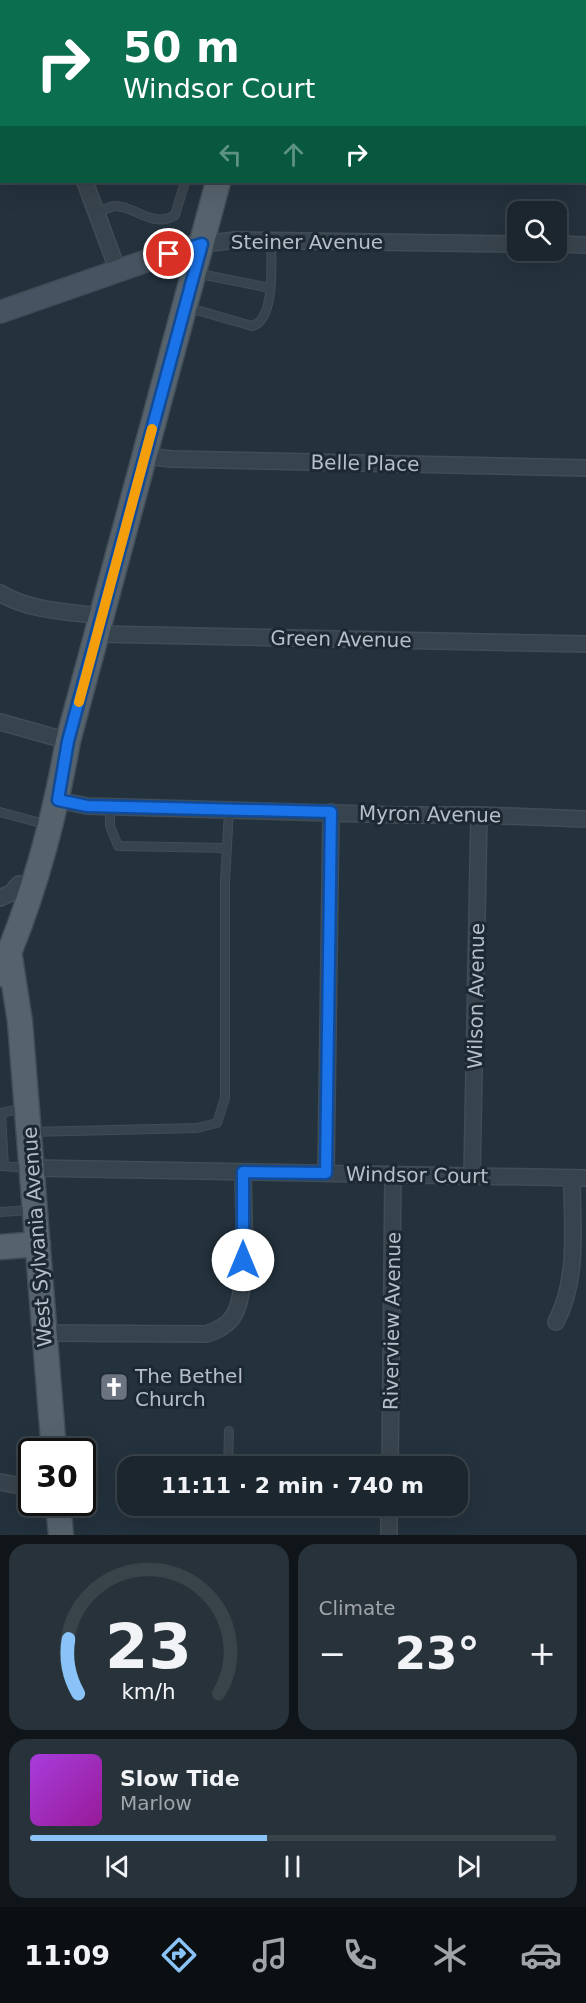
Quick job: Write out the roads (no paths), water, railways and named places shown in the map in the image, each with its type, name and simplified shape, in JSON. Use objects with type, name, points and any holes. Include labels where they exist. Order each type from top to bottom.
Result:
[{"type":"main road","points":[[16,894],[58,800],[68,741],[218,183]]},
{"type":"main road","points":[[16,894],[44,795],[68,741]]},
{"type":"main road","name":"West Sylvania Avenue","points":[[16,894],[3,952],[20,1022]]},
{"type":"main road","name":"West Sylvania Avenue","points":[[16,894],[20,1022],[53,1438]]},
{"type":"main road","points":[[0,1247],[38,1244]]},
{"type":"main road","points":[[59,1516],[61,1535]]},
{"type":"street","points":[[85,183],[118,271]]},
{"type":"street","name":"Steiner Avenue","points":[[0,311],[202,244],[236,240],[507,244]]},
{"type":"street","points":[[567,244],[586,245]]},
{"type":"street","name":"Belle Place","points":[[144,456],[172,459],[586,468]]},
{"type":"street","name":"Green Avenue","points":[[0,593],[12,599],[99,625],[586,644]]},
{"type":"street","points":[[0,722],[68,741]]},
{"type":"street","name":"Myron Avenue","points":[[58,800],[87,806],[110,807],[586,819]]},
{"type":"street","points":[[326,1173],[331,812]]},
{"type":"street","name":"Wilson Avenue","points":[[472,1176],[479,815]]},
{"type":"street","name":"Windsor Court","points":[[32,1168],[579,1178]]},
{"type":"street","points":[[45,1333],[206,1334],[229,1322],[235,1314],[242,1293],[243,1172]]},
{"type":"street","name":"Riverview Avenue","points":[[390,1456],[393,1175]]},
{"type":"street","points":[[556,1322],[565,1305],[572,1264],[579,1178]]},
{"type":"street","points":[[0,1482],[18,1485]]},
{"type":"street","points":[[389,1516],[389,1535]]},
{"type":"lane","points":[[96,213],[115,206],[159,220],[170,219],[175,215],[185,183]]},
{"type":"lane","points":[[185,307],[252,326],[257,325],[263,319],[270,298],[272,241]]},
{"type":"lane","points":[[194,273],[270,288]]},
{"type":"lane","points":[[110,807],[110,826],[118,846],[227,848]]},
{"type":"lane","points":[[29,1132],[197,1128],[217,1123],[225,1098],[229,810]]},
{"type":"lane","points":[[0,812],[37,822]]},
{"type":"lane","points":[[27,1107],[0,1113],[2,1166],[32,1168]]},
{"type":"lane","points":[[0,1219],[4,1211],[35,1210]]},
{"type":"lane","points":[[228,1456],[229,1431]]},
{"type":"place","name":"The Bethel Church","points":[[114,1387]]}]
